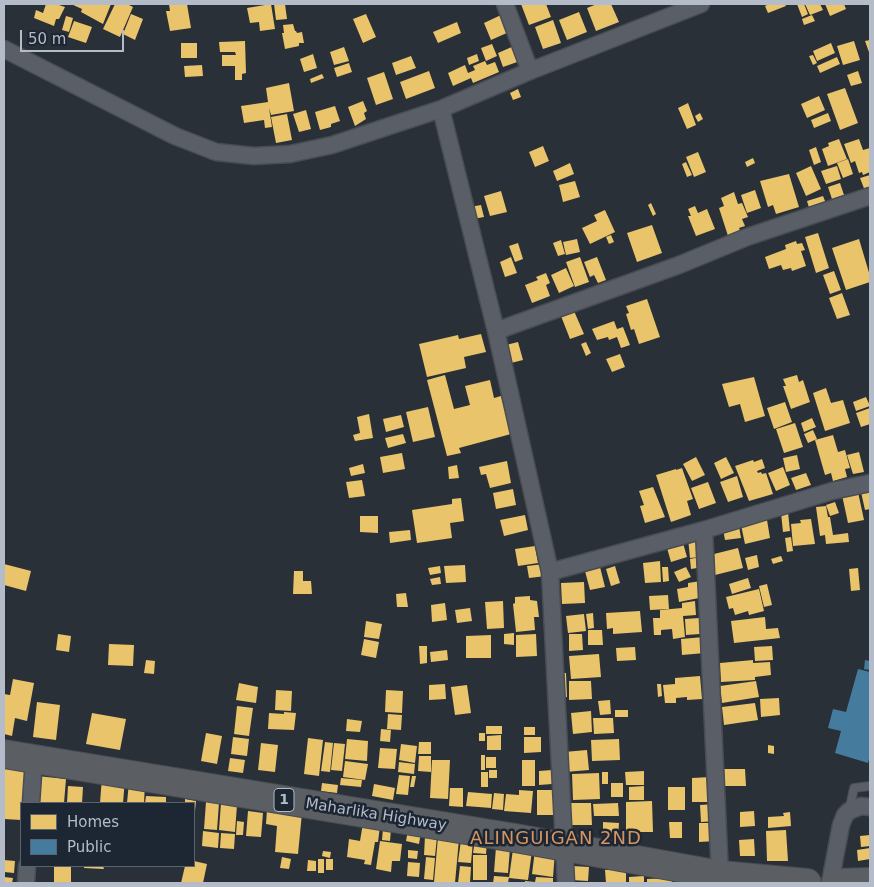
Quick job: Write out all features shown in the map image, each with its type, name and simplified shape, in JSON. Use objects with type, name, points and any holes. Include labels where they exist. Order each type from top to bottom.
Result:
[{"type":"highway","name":"Maharlika Highway","points":[[4,754],[521,839],[688,872],[807,883]]},
{"type":"highway","points":[[836,883],[870,882]]},
{"type":"street","points":[[505,4],[530,71]]},
{"type":"street","points":[[4,49],[175,136],[216,152],[254,156],[290,154],[332,145],[442,109],[530,71],[701,4]]},
{"type":"street","points":[[442,109],[496,331],[550,572],[566,883]]},
{"type":"street","points":[[496,331],[679,265],[747,237],[870,196]]},
{"type":"street","points":[[550,572],[704,530],[832,491],[870,483]]},
{"type":"street","points":[[704,530],[720,875]]},
{"type":"street","points":[[31,802],[34,759]]},
{"type":"street","points":[[830,883],[841,825],[845,815],[849,811],[861,806],[870,807]]},
{"type":"street","points":[[26,883],[27,867]]},
{"type":"lane","points":[[849,811],[854,788],[870,786]]},
{"type":"building: Homes","points":[[46,4],[56,4],[65,7],[59,19],[56,19],[54,26],[34,18],[36,10],[43,13]]},
{"type":"building: Homes","points":[[71,4],[111,4],[103,24],[81,12],[82,9]]},
{"type":"building: Homes","points":[[115,4],[127,4],[133,7],[120,37],[103,29]]},
{"type":"building: Homes","points":[[169,4],[187,4],[191,28],[170,31],[166,11],[170,11]]},
{"type":"building: Homes","points":[[271,4],[275,29],[260,31],[259,22],[250,23],[247,8]]},
{"type":"building: Homes","points":[[274,4],[285,4],[287,19],[276,20]]},
{"type":"building: Homes","points":[[521,4],[546,4],[551,17],[529,25]]},
{"type":"building: Homes","points":[[597,4],[611,4],[619,22],[596,31],[587,8]]},
{"type":"building: Homes","points":[[769,4],[785,4],[786,6],[768,13],[765,6]]},
{"type":"building: Homes","points":[[797,4],[804,4],[808,14],[802,17]]},
{"type":"building: Homes","points":[[805,4],[820,4],[823,10],[810,15]]},
{"type":"building: Homes","points":[[825,4],[844,4],[846,9],[830,16]]},
{"type":"building: Homes","points":[[579,12],[587,32],[567,40],[559,20]]},
{"type":"building: Homes","points":[[131,14],[143,19],[135,40],[123,34]]},
{"type":"building: Homes","points":[[366,14],[376,37],[363,43],[353,19]]},
{"type":"building: Homes","points":[[501,15],[509,32],[491,40],[484,23]]},
{"type":"building: Homes","points":[[812,15],[815,21],[804,25],[802,19]]},
{"type":"building: Homes","points":[[66,16],[73,18],[69,32],[62,30]]},
{"type":"building: Homes","points":[[553,20],[561,43],[543,49],[535,27]]},
{"type":"building: Homes","points":[[74,21],[92,27],[86,43],[68,37]]},
{"type":"building: Homes","points":[[457,22],[461,33],[438,43],[433,32]]},
{"type":"building: Homes","points":[[293,24],[297,33],[302,32],[304,43],[299,43],[299,46],[285,49],[282,33],[284,33],[283,25]]},
{"type":"building: Homes","points":[[870,40],[870,55],[865,41]]},
{"type":"building: Homes","points":[[245,41],[246,73],[242,74],[242,80],[235,80],[235,66],[222,66],[222,55],[236,55],[235,52],[220,52],[219,42]]},
{"type":"building: Homes","points":[[854,41],[860,60],[843,65],[837,46]]},
{"type":"building: Homes","points":[[181,43],[197,43],[197,58],[181,58]]},
{"type":"building: Homes","points":[[831,43],[835,53],[817,61],[813,51]]},
{"type":"building: Homes","points":[[492,44],[497,56],[486,61],[481,48]]},
{"type":"building: Homes","points":[[514,46],[520,61],[503,67],[498,53]]},
{"type":"building: Homes","points":[[344,47],[349,61],[334,65],[330,52]]},
{"type":"building: Homes","points":[[313,54],[317,68],[304,72],[300,59]]},
{"type":"building: Homes","points":[[477,54],[479,61],[469,65],[467,58]]},
{"type":"building: Homes","points":[[813,55],[817,63],[813,65],[809,56]]},
{"type":"building: Homes","points":[[411,56],[416,68],[396,75],[392,63]]},
{"type":"building: Homes","points":[[837,57],[840,64],[820,73],[817,66]]},
{"type":"building: Homes","points":[[485,61],[487,65],[495,62],[499,72],[473,83],[471,78],[453,86],[448,73],[465,65],[468,73],[475,70],[473,66]]},
{"type":"building: Homes","points":[[349,63],[352,72],[337,77],[334,68]]},
{"type":"building: Homes","points":[[202,65],[203,76],[185,77],[184,66]]},
{"type":"building: Homes","points":[[429,71],[435,88],[406,99],[400,82]]},
{"type":"building: Homes","points":[[858,71],[862,83],[851,86],[847,75]]},
{"type":"building: Homes","points":[[384,72],[393,99],[376,105],[367,78]]},
{"type":"building: Homes","points":[[322,74],[324,78],[311,83],[310,79]]},
{"type":"building: Homes","points":[[289,83],[294,111],[271,115],[269,108],[272,127],[265,128],[264,120],[244,123],[241,106],[268,102],[266,88]]},
{"type":"building: Homes","points":[[845,88],[858,123],[840,130],[827,94]]},
{"type":"building: Homes","points":[[518,89],[521,97],[513,100],[510,93]]},
{"type":"building: Homes","points":[[819,96],[825,110],[807,118],[801,104]]},
{"type":"building: Homes","points":[[363,101],[367,111],[364,113],[366,119],[355,126],[348,107]]},
{"type":"building: Homes","points":[[688,103],[696,125],[687,129],[678,108]]},
{"type":"building: Homes","points":[[335,106],[340,121],[331,124],[331,127],[320,130],[315,112]]},
{"type":"building: Homes","points":[[306,110],[311,129],[299,132],[293,114]]},
{"type":"building: Homes","points":[[700,113],[703,119],[698,122],[695,116]]},
{"type":"building: Homes","points":[[828,113],[831,121],[814,128],[811,120]]},
{"type":"building: Homes","points":[[287,114],[292,140],[276,143],[271,117]]},
{"type":"building: Homes","points":[[839,139],[847,159],[828,166],[822,149],[829,146],[828,143]]},
{"type":"building: Homes","points":[[859,139],[863,150],[870,148],[870,172],[863,175],[862,172],[859,173],[855,161],[851,163],[844,144]]},
{"type":"building: Homes","points":[[543,146],[549,161],[535,167],[529,152]]},
{"type":"building: Homes","points":[[816,147],[821,162],[814,165],[809,150]]},
{"type":"building: Homes","points":[[698,152],[706,172],[694,177],[686,157]]},
{"type":"building: Homes","points":[[753,158],[755,163],[747,167],[745,162]]},
{"type":"building: Homes","points":[[848,159],[853,174],[843,178],[837,163]]},
{"type":"building: Homes","points":[[686,162],[692,175],[687,177],[682,164]]},
{"type":"building: Homes","points":[[570,163],[574,174],[557,181],[553,171]]},
{"type":"building: Homes","points":[[811,166],[821,189],[806,196],[796,173]]},
{"type":"building: Homes","points":[[837,166],[841,179],[826,184],[821,171]]},
{"type":"building: Homes","points":[[789,174],[799,207],[776,214],[773,205],[768,207],[760,181]]},
{"type":"building: Homes","points":[[870,175],[870,189],[865,191],[860,178]]},
{"type":"building: Homes","points":[[575,181],[580,197],[563,202],[559,185]]},
{"type":"building: Homes","points":[[840,183],[844,195],[832,199],[828,187]]},
{"type":"building: Homes","points":[[755,190],[761,208],[747,213],[741,195]]},
{"type":"building: Homes","points":[[501,191],[507,212],[490,216],[484,196]]},
{"type":"building: Homes","points":[[734,192],[738,204],[742,203],[748,217],[742,219],[745,226],[739,228],[742,235],[729,239],[719,208],[724,206],[721,198]]},
{"type":"building: Homes","points":[[823,196],[827,206],[810,211],[807,201]]},
{"type":"building: Homes","points":[[651,203],[656,214],[653,216],[648,205]]},
{"type":"building: Homes","points":[[481,205],[484,217],[473,219],[470,207]]},
{"type":"building: Homes","points":[[695,206],[698,213],[707,209],[715,229],[696,236],[688,216],[691,216],[688,209]]},
{"type":"building: Homes","points":[[605,210],[615,232],[590,244],[582,228],[597,221],[594,215]]},
{"type":"building: Homes","points":[[652,225],[662,253],[637,262],[627,233]]},
{"type":"building: Homes","points":[[818,233],[829,268],[816,273],[805,237]]},
{"type":"building: Homes","points":[[611,235],[614,242],[609,244],[606,237]]},
{"type":"building: Homes","points":[[577,239],[580,252],[566,255],[563,242]]},
{"type":"building: Homes","points":[[859,239],[870,282],[846,290],[832,248]]},
{"type":"building: Homes","points":[[561,240],[565,254],[558,256],[553,243]]},
{"type":"building: Homes","points":[[796,241],[797,244],[802,243],[805,250],[801,251],[806,266],[792,271],[791,268],[783,270],[781,265],[769,269],[765,257],[786,249],[785,245]]},
{"type":"building: Homes","points":[[518,243],[523,259],[515,262],[509,246]]},
{"type":"building: Homes","points":[[511,257],[517,273],[505,277],[500,262]]},
{"type":"building: Homes","points":[[580,257],[589,282],[575,287],[566,262]]},
{"type":"building: Homes","points":[[597,257],[606,280],[598,283],[594,275],[590,277],[584,262]]},
{"type":"building: Homes","points":[[566,268],[574,286],[559,293],[551,275]]},
{"type":"building: Homes","points":[[834,271],[841,290],[830,294],[823,275]]},
{"type":"building: Homes","points":[[546,273],[550,283],[546,285],[550,296],[532,303],[525,285],[538,280],[536,277]]},
{"type":"building: Homes","points":[[842,293],[850,315],[837,319],[829,298]]},
{"type":"building: Homes","points":[[647,299],[660,337],[639,344],[634,329],[631,330],[626,314],[629,313],[626,306]]},
{"type":"building: Homes","points":[[574,311],[584,334],[570,339],[561,316]]},
{"type":"building: Homes","points":[[614,321],[617,329],[623,327],[630,345],[621,348],[617,337],[609,340],[608,337],[597,340],[592,329]]},
{"type":"building: Homes","points":[[481,334],[486,352],[464,357],[466,368],[427,377],[419,344],[458,335],[459,339]]},
{"type":"building: Homes","points":[[518,342],[523,360],[511,363],[506,345]]},
{"type":"building: Homes","points":[[586,342],[591,353],[586,356],[581,344]]},
{"type":"building: Homes","points":[[620,354],[625,367],[612,372],[606,359]]},
{"type":"building: Homes","points":[[445,375],[454,409],[470,405],[465,386],[490,380],[494,398],[501,396],[511,434],[459,448],[461,453],[447,456],[427,380]]},
{"type":"building: Homes","points":[[797,375],[799,382],[803,380],[810,402],[791,409],[783,386],[786,386],[783,379]]},
{"type":"building: Homes","points":[[754,377],[765,416],[745,422],[740,404],[729,407],[722,384]]},
{"type":"building: Homes","points":[[826,388],[831,403],[843,400],[850,423],[825,431],[813,393]]},
{"type":"building: Homes","points":[[866,397],[870,406],[856,411],[853,402]]},
{"type":"building: Homes","points":[[785,402],[792,422],[774,429],[767,408]]},
{"type":"building: Homes","points":[[428,407],[435,437],[413,442],[406,412]]},
{"type":"building: Homes","points":[[870,408],[870,424],[861,427],[856,413]]},
{"type":"building: Homes","points":[[369,414],[373,438],[355,441],[353,435],[360,433],[357,417]]},
{"type":"building: Homes","points":[[401,415],[404,427],[386,432],[383,419]]},
{"type":"building: Homes","points":[[812,418],[816,427],[804,432],[801,423]]},
{"type":"building: Homes","points":[[795,423],[803,447],[784,453],[776,429]]},
{"type":"building: Homes","points":[[813,430],[817,439],[808,443],[804,434]]},
{"type":"building: Homes","points":[[403,434],[406,443],[388,448],[385,438]]},
{"type":"building: Homes","points":[[833,435],[838,452],[845,450],[850,468],[845,469],[847,477],[833,481],[831,473],[825,475],[815,440]]},
{"type":"building: Homes","points":[[859,452],[864,472],[853,474],[847,455]]},
{"type":"building: Homes","points":[[402,453],[405,469],[383,473],[380,457]]},
{"type":"building: Homes","points":[[797,455],[800,469],[786,472],[783,458]]},
{"type":"building: Homes","points":[[696,457],[705,475],[692,481],[683,464]]},
{"type":"building: Homes","points":[[726,457],[734,473],[721,479],[714,463]]},
{"type":"building: Homes","points":[[762,459],[765,468],[757,471],[762,474],[766,473],[773,494],[749,501],[735,466]]},
{"type":"building: Homes","points":[[507,461],[511,483],[490,488],[486,474],[481,475],[479,467]]},
{"type":"building: Homes","points":[[363,464],[365,473],[351,476],[349,468]]},
{"type":"building: Homes","points":[[457,465],[459,478],[449,479],[448,467]]},
{"type":"building: Homes","points":[[783,467],[790,485],[776,491],[768,473]]},
{"type":"building: Homes","points":[[682,468],[693,499],[687,501],[691,515],[671,522],[656,475]]},
{"type":"building: Homes","points":[[806,473],[811,485],[796,490],[791,478]]},
{"type":"building: Homes","points":[[737,476],[743,497],[728,502],[720,482]]},
{"type":"building: Homes","points":[[362,480],[365,496],[349,498],[346,482]]},
{"type":"building: Homes","points":[[708,482],[716,503],[699,509],[691,488]]},
{"type":"building: Homes","points":[[653,487],[665,517],[645,523],[640,506],[644,505],[639,491]]},
{"type":"building: Homes","points":[[513,489],[516,505],[496,509],[493,493]]},
{"type":"building: Homes","points":[[870,490],[870,509],[865,510],[861,492]]},
{"type":"building: Homes","points":[[858,492],[864,520],[848,523],[842,495]]},
{"type":"building: Homes","points":[[461,498],[464,521],[450,523],[452,538],[417,543],[412,510],[452,504],[452,499]]},
{"type":"building: Homes","points":[[835,502],[839,513],[830,516],[826,505]]},
{"type":"building: Homes","points":[[826,506],[833,535],[848,533],[849,542],[826,544],[825,535],[820,536],[816,507]]},
{"type":"building: Homes","points":[[788,512],[790,531],[783,532],[781,513]]},
{"type":"building: Homes","points":[[525,515],[528,530],[504,536],[500,520]]},
{"type":"building: Homes","points":[[360,516],[378,516],[378,533],[360,532]]},
{"type":"building: Homes","points":[[811,519],[815,544],[793,546],[791,524],[801,523],[800,520]]},
{"type":"building: Homes","points":[[767,520],[770,538],[745,544],[741,525]]},
{"type":"building: Homes","points":[[739,526],[741,538],[725,540],[723,529]]},
{"type":"building: Homes","points":[[410,530],[411,540],[390,543],[389,532]]},
{"type":"building: Homes","points":[[700,537],[703,567],[691,569],[690,559],[700,557],[690,558],[688,538]]},
{"type":"building: Homes","points":[[791,537],[793,551],[787,552],[785,538]]},
{"type":"building: Homes","points":[[683,543],[687,557],[671,562],[667,548]]},
{"type":"building: Homes","points":[[535,546],[538,563],[518,566],[515,549]]},
{"type":"building: Homes","points":[[738,548],[743,568],[715,575],[710,555]]},
{"type":"building: Homes","points":[[757,555],[759,567],[748,570],[745,558]]},
{"type":"building: Homes","points":[[781,556],[783,561],[773,564],[771,559]]},
{"type":"building: Homes","points":[[660,561],[661,582],[645,583],[643,563]]},
{"type":"building: Homes","points":[[4,564],[31,571],[26,591],[4,585]]},
{"type":"building: Homes","points":[[544,564],[546,576],[529,578],[527,566]]},
{"type":"building: Homes","points":[[465,565],[466,582],[446,583],[444,566]]},
{"type":"building: Homes","points":[[440,566],[441,573],[430,575],[428,568]]},
{"type":"building: Homes","points":[[615,566],[620,583],[611,586],[606,569]]},
{"type":"building: Homes","points":[[600,567],[605,587],[590,590],[585,571]]},
{"type":"building: Homes","points":[[662,567],[668,567],[669,581],[663,582]]},
{"type":"building: Homes","points":[[686,567],[691,577],[679,582],[674,572]]},
{"type":"building: Homes","points":[[858,568],[860,590],[851,591],[849,569]]},
{"type":"building: Homes","points":[[294,571],[303,571],[303,581],[311,581],[312,594],[293,594]]},
{"type":"building: Homes","points":[[440,577],[441,584],[432,585],[430,579]]},
{"type":"building: Homes","points":[[748,578],[751,588],[732,594],[729,584]]},
{"type":"building: Homes","points":[[701,581],[704,597],[679,602],[677,589],[688,587],[688,583]]},
{"type":"building: Homes","points":[[584,582],[585,603],[562,604],[561,583]]},
{"type":"building: Homes","points":[[767,584],[772,605],[764,607],[759,586]]},
{"type":"building: Homes","points":[[759,589],[764,611],[749,615],[748,611],[735,615],[733,608],[729,609],[726,597]]},
{"type":"building: Homes","points":[[406,593],[408,607],[397,607],[396,594]]},
{"type":"building: Homes","points":[[668,595],[669,609],[650,610],[649,596]]},
{"type":"building: Homes","points":[[530,596],[530,600],[537,601],[539,617],[534,617],[535,630],[516,632],[513,604],[515,603],[515,597]]},
{"type":"building: Homes","points":[[503,601],[504,628],[487,629],[485,602]]},
{"type":"building: Homes","points":[[695,601],[696,615],[683,616],[685,637],[673,639],[672,629],[661,630],[661,635],[654,635],[653,618],[660,618],[660,610],[682,608],[682,603]]},
{"type":"building: Homes","points":[[445,603],[447,620],[432,622],[431,605]]},
{"type":"building: Homes","points":[[470,608],[472,621],[457,623],[455,610]]},
{"type":"building: Homes","points":[[640,611],[642,632],[613,634],[613,628],[607,629],[606,613]]},
{"type":"building: Homes","points":[[593,613],[594,628],[588,629],[586,614]]},
{"type":"building: Homes","points":[[584,614],[586,631],[568,633],[566,616]]},
{"type":"building: Homes","points":[[765,617],[766,629],[778,628],[780,638],[734,643],[731,621]]},
{"type":"building: Homes","points":[[699,618],[700,634],[686,635],[685,619]]},
{"type":"building: Homes","points":[[366,621],[382,624],[379,639],[364,637]]},
{"type":"building: Homes","points":[[588,630],[602,630],[603,645],[588,645]]},
{"type":"building: Homes","points":[[514,633],[514,645],[504,644],[504,634]]},
{"type":"building: Homes","points":[[58,634],[71,636],[69,652],[56,650]]},
{"type":"building: Homes","points":[[536,634],[537,656],[516,657],[516,635]]},
{"type":"building: Homes","points":[[569,634],[582,634],[583,650],[569,651]]},
{"type":"building: Homes","points":[[491,635],[491,658],[466,658],[466,636]]},
{"type":"building: Homes","points":[[704,637],[705,653],[682,655],[681,639]]},
{"type":"building: Homes","points":[[364,639],[379,642],[376,658],[361,655]]},
{"type":"building: Homes","points":[[109,644],[134,645],[133,666],[108,665]]},
{"type":"building: Homes","points":[[419,646],[427,646],[427,663],[420,664]]},
{"type":"building: Homes","points":[[772,646],[773,660],[755,661],[754,647]]},
{"type":"building: Homes","points":[[635,647],[636,660],[617,661],[616,648]]},
{"type":"building: Homes","points":[[447,650],[448,660],[431,662],[430,652]]},
{"type":"building: Homes","points":[[599,654],[601,677],[571,679],[569,656]]},
{"type":"building: Homes","points":[[146,660],[155,661],[154,674],[144,673]]},
{"type":"building: Homes","points":[[753,660],[753,663],[770,662],[771,675],[755,677],[755,680],[721,682],[720,663]]},
{"type":"building: Homes","points":[[557,673],[566,673],[567,697],[559,697]]},
{"type":"building: Homes","points":[[700,676],[702,699],[687,700],[687,697],[676,698],[676,703],[665,703],[663,685],[675,684],[675,678]]},
{"type":"building: Homes","points":[[13,679],[34,683],[27,721],[15,718],[12,736],[4,734],[4,694],[10,695]]},
{"type":"building: Homes","points":[[569,681],[591,681],[592,699],[569,700]]},
{"type":"building: Homes","points":[[756,681],[759,697],[722,703],[720,686]]},
{"type":"building: Homes","points":[[239,683],[258,687],[256,703],[236,700]]},
{"type":"building: Homes","points":[[445,684],[446,699],[429,700],[429,685]]},
{"type":"building: Homes","points":[[657,684],[661,684],[662,696],[658,697]]},
{"type":"building: Homes","points":[[467,685],[471,713],[455,715],[451,687]]},
{"type":"building: Homes","points":[[276,690],[292,691],[291,711],[275,710]]},
{"type":"building: Homes","points":[[386,690],[403,691],[402,713],[385,712]]},
{"type":"building: Homes","points":[[779,698],[780,715],[761,717],[760,699]]},
{"type":"building: Homes","points":[[610,700],[611,714],[600,715],[598,701]]},
{"type":"building: Homes","points":[[37,702],[60,705],[56,740],[33,737]]},
{"type":"building: Homes","points":[[755,703],[758,720],[724,725],[722,707]]},
{"type":"building: Homes","points":[[237,706],[253,708],[249,736],[234,734]]},
{"type":"building: Homes","points":[[615,710],[628,710],[628,717],[615,717]]},
{"type":"building: Homes","points":[[591,711],[592,732],[573,734],[571,713]]},
{"type":"building: Homes","points":[[284,712],[296,713],[294,730],[268,729],[269,713],[284,714]]},
{"type":"building: Homes","points":[[92,713],[126,719],[120,750],[86,744]]},
{"type":"building: Homes","points":[[388,714],[402,715],[401,730],[387,729]]},
{"type":"building: Homes","points":[[593,718],[613,718],[614,733],[594,734]]},
{"type":"building: Homes","points":[[347,719],[362,721],[360,732],[346,731]]},
{"type":"building: Homes","points":[[486,726],[502,726],[502,734],[486,734]]},
{"type":"building: Homes","points":[[524,727],[535,727],[535,735],[524,735]]},
{"type":"building: Homes","points":[[381,729],[391,730],[390,742],[380,741]]},
{"type":"building: Homes","points":[[206,733],[222,736],[217,764],[201,761]]},
{"type":"building: Homes","points":[[479,733],[485,733],[485,741],[479,741]]},
{"type":"building: Homes","points":[[501,735],[501,750],[487,750],[487,736]]},
{"type":"building: Homes","points":[[233,737],[249,739],[247,756],[231,754]]},
{"type":"building: Homes","points":[[524,737],[541,737],[541,752],[524,753]]},
{"type":"building: Homes","points":[[308,738],[323,740],[319,776],[304,774]]},
{"type":"building: Homes","points":[[347,739],[368,741],[367,761],[345,759]]},
{"type":"building: Homes","points":[[619,739],[620,760],[592,761],[591,740]]},
{"type":"building: Homes","points":[[325,742],[333,743],[330,772],[321,771]]},
{"type":"building: Homes","points":[[419,742],[431,742],[431,754],[418,754]]},
{"type":"building: Homes","points":[[261,743],[278,745],[275,772],[258,770]]},
{"type":"building: Homes","points":[[334,743],[345,744],[342,771],[331,770]]},
{"type":"building: Homes","points":[[401,744],[417,746],[415,763],[399,760]]},
{"type":"building: Homes","points":[[768,745],[774,746],[774,754],[768,753]]},
{"type":"building: Homes","points":[[380,748],[397,749],[395,769],[378,768]]},
{"type":"building: Homes","points":[[587,750],[589,770],[565,772],[564,752]]},
{"type":"building: Homes","points":[[481,755],[485,755],[485,770],[481,770]]},
{"type":"building: Homes","points":[[419,756],[431,756],[431,772],[418,771]]},
{"type":"building: Homes","points":[[486,757],[496,757],[496,768],[486,768]]},
{"type":"building: Homes","points":[[230,758],[245,760],[243,773],[228,771]]},
{"type":"building: Homes","points":[[432,760],[450,760],[448,799],[430,798]]},
{"type":"building: Homes","points":[[522,760],[535,760],[535,786],[522,786]]},
{"type":"building: Homes","points":[[345,761],[368,764],[365,780],[343,777]]},
{"type":"building: Homes","points":[[399,762],[415,764],[414,774],[398,772]]},
{"type":"building: Homes","points":[[5,766],[31,768],[28,802],[20,802],[20,820],[4,819]]},
{"type":"building: Homes","points":[[724,769],[745,769],[746,786],[725,786]]},
{"type":"building: Homes","points":[[489,770],[497,770],[497,778],[489,778]]},
{"type":"building: Homes","points":[[552,770],[552,784],[539,785],[539,771]]},
{"type":"building: Homes","points":[[644,771],[644,785],[626,785],[625,772]]},
{"type":"building: Homes","points":[[481,772],[488,772],[488,787],[481,787]]},
{"type":"building: Homes","points":[[602,772],[608,772],[608,784],[602,784]]},
{"type":"building: Homes","points":[[599,773],[600,799],[573,800],[572,774]]},
{"type":"building: Homes","points":[[399,775],[410,776],[408,795],[396,794]]},
{"type":"building: Homes","points":[[37,776],[66,779],[64,802],[35,802]]},
{"type":"building: Homes","points":[[412,776],[416,776],[414,787],[410,787]]},
{"type":"building: Homes","points":[[102,777],[125,779],[123,802],[100,802]]},
{"type":"building: Homes","points":[[711,777],[712,802],[692,802],[692,778]]},
{"type":"building: Homes","points":[[341,778],[362,780],[361,787],[340,785]]},
{"type":"building: Homes","points":[[129,782],[145,783],[144,802],[127,802]]},
{"type":"building: Homes","points":[[322,783],[338,785],[337,793],[321,791]]},
{"type":"building: Homes","points":[[611,783],[623,783],[623,797],[611,797]]},
{"type":"building: Homes","points":[[374,784],[395,788],[393,800],[372,796]]},
{"type":"building: Homes","points":[[68,786],[83,787],[82,802],[67,802]]},
{"type":"building: Homes","points":[[644,786],[644,800],[629,800],[629,787]]},
{"type":"building: Homes","points":[[668,787],[685,787],[685,810],[668,810]]},
{"type":"building: Homes","points":[[450,788],[463,788],[463,807],[449,806]]},
{"type":"building: Homes","points":[[519,790],[533,791],[531,813],[504,811],[506,794],[519,795]]},
{"type":"building: Homes","points":[[537,790],[554,790],[554,815],[537,815]]},
{"type":"building: Homes","points":[[468,792],[492,794],[491,808],[466,806]]},
{"type":"building: Homes","points":[[494,793],[504,794],[503,810],[492,809]]},
{"type":"building: Homes","points":[[146,796],[166,797],[166,802],[145,802]]},
{"type":"building: Homes","points":[[185,799],[196,801],[195,811],[195,802],[185,802]]},
{"type":"building: Homes","points":[[652,801],[653,832],[626,832],[626,802]]},
{"type":"building: Homes","points":[[206,802],[219,803],[217,830],[204,829]]},
{"type":"building: Homes","points":[[221,803],[237,805],[235,832],[219,830]]},
{"type":"building: Homes","points":[[570,803],[591,803],[592,825],[570,825]]},
{"type":"building: Homes","points":[[618,803],[619,816],[594,816],[593,804]]},
{"type":"building: Homes","points":[[716,804],[716,821],[701,822],[700,805]]},
{"type":"building: Homes","points":[[267,809],[302,813],[298,854],[275,852],[277,826],[266,824]]},
{"type":"building: Homes","points":[[248,811],[263,813],[261,837],[246,836]]},
{"type":"building: Homes","points":[[754,811],[755,826],[740,827],[740,812]]},
{"type":"building: Homes","points":[[790,812],[791,826],[768,828],[768,817],[784,816],[783,813]]},
{"type":"building: Homes","points":[[237,821],[244,822],[243,835],[236,835]]},
{"type":"building: Homes","points":[[603,822],[619,823],[618,836],[603,835]]},
{"type":"building: Homes","points":[[669,822],[682,822],[682,838],[670,838]]},
{"type":"building: Homes","points":[[363,823],[380,826],[378,842],[375,842],[371,865],[364,864],[365,860],[347,857],[349,839],[360,841]]},
{"type":"building: Homes","points":[[699,823],[716,823],[716,841],[699,842]]},
{"type":"building: Homes","points":[[383,828],[391,829],[390,841],[382,840]]},
{"type":"building: Homes","points":[[408,830],[421,832],[419,844],[406,841]]},
{"type":"building: Homes","points":[[786,830],[788,861],[767,861],[766,831]]},
{"type":"building: Homes","points":[[203,831],[219,833],[218,848],[202,846]]},
{"type":"building: Homes","points":[[221,833],[235,834],[234,849],[220,848]]},
{"type":"building: Homes","points":[[870,835],[870,846],[861,847],[860,836]]},
{"type":"building: Homes","points":[[425,836],[437,837],[435,856],[424,855]]},
{"type":"building: Homes","points":[[438,837],[459,839],[455,883],[434,882]]},
{"type":"building: Homes","points":[[754,839],[755,856],[740,856],[739,840]]},
{"type":"building: Homes","points":[[461,840],[473,841],[471,863],[458,862]]},
{"type":"building: Homes","points":[[380,841],[402,844],[400,861],[392,861],[391,872],[376,869]]},
{"type":"building: Homes","points":[[475,841],[487,842],[486,854],[473,853]]},
{"type":"building: Homes","points":[[496,847],[510,848],[508,873],[494,872]]},
{"type":"building: Homes","points":[[870,848],[870,859],[858,861],[857,850]]},
{"type":"building: Homes","points":[[513,849],[532,851],[528,880],[509,878]]},
{"type":"building: Homes","points":[[408,850],[418,851],[417,859],[408,858]]},
{"type":"building: Homes","points":[[535,850],[555,852],[553,877],[532,874]]},
{"type":"building: Homes","points":[[323,851],[331,852],[330,858],[322,856]]},
{"type":"building: Homes","points":[[473,855],[487,855],[487,880],[473,880]]},
{"type":"building: Homes","points":[[282,857],[291,859],[289,869],[280,868]]},
{"type":"building: Homes","points":[[426,857],[435,858],[433,880],[424,879]]},
{"type":"building: Homes","points":[[318,859],[324,859],[324,873],[318,873]]},
{"type":"building: Homes","points":[[326,859],[333,859],[333,870],[326,870]]},
{"type":"building: Homes","points":[[4,860],[15,861],[14,873],[4,872]]},
{"type":"building: Homes","points":[[308,860],[316,861],[316,871],[307,871]]},
{"type":"building: Homes","points":[[195,861],[207,864],[203,883],[181,883],[185,867],[195,867]]},
{"type":"building: Homes","points":[[408,862],[420,863],[419,877],[407,876]]},
{"type":"building: Homes","points":[[460,866],[471,867],[470,883],[458,883]]},
{"type":"building: Homes","points":[[572,866],[589,867],[588,881],[571,880]]},
{"type":"building: Homes","points":[[54,867],[71,867],[71,883],[54,883]]},
{"type":"building: Homes","points":[[103,867],[104,869],[84,868]]},
{"type":"building: Homes","points":[[626,869],[626,883],[606,883],[605,870]]},
{"type":"building: Homes","points":[[494,876],[509,877],[508,883],[493,883]]},
{"type":"building: Homes","points":[[644,876],[644,883],[629,883],[629,877]]},
{"type":"building: Homes","points":[[4,877],[13,878],[12,883],[4,883]]},
{"type":"building: Homes","points":[[536,877],[553,878],[553,883],[525,883],[525,881],[535,882]]},
{"type":"building: Homes","points":[[672,878],[672,883],[647,883],[647,879]]},
{"type":"building: Public","points":[[865,660],[870,661],[870,670],[864,669]]},
{"type":"building: Public","points":[[858,669],[870,672],[870,755],[868,763],[835,753],[841,731],[828,728],[833,709],[846,712]]},
{"type":"district","name":"ALINGUIGAN 2ND","points":[[556,839]]}]
